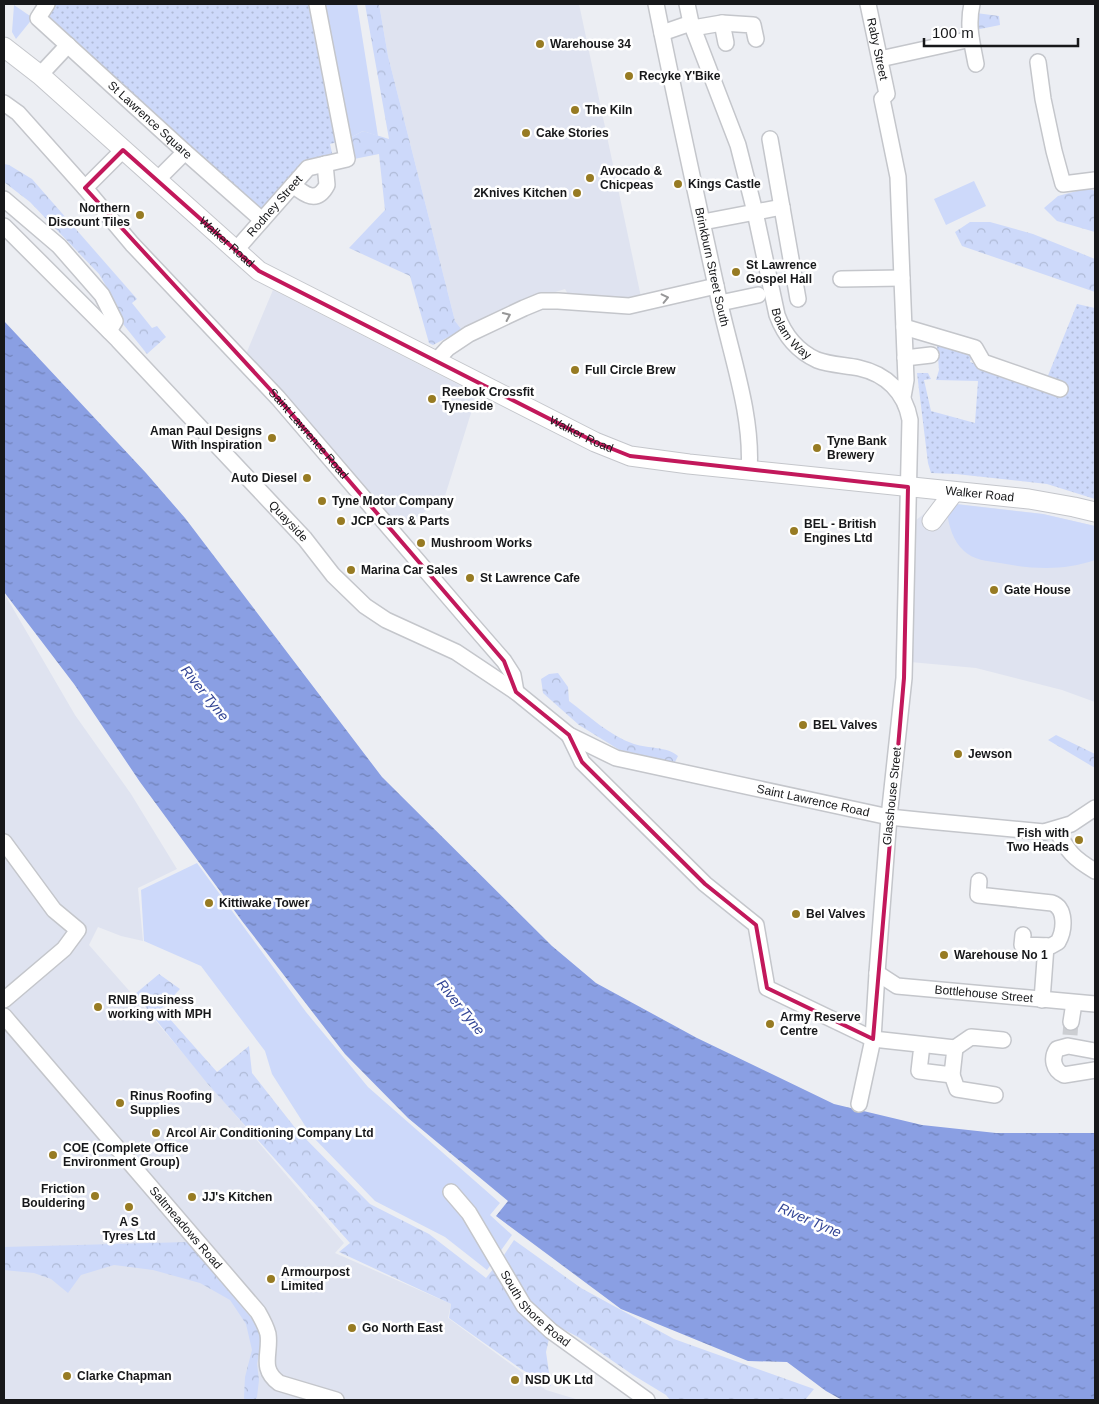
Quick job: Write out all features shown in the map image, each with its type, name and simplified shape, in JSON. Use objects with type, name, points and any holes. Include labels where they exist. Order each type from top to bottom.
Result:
[{"type":"main road","name":"Walker Road","points":[[4,47],[40,75],[259,271],[595,442],[630,456],[749,471],[1029,499],[1095,512]]},
{"type":"main road","points":[[932,521],[954,492]]},
{"type":"street","name":"St Lawrence Square","points":[[47,4],[38,18],[262,220]]},
{"type":"street","name":"Rodney Street","points":[[235,251],[308,168],[347,159],[317,4]]},
{"type":"street","name":"Brinkburn Street South","points":[[656,4],[716,286],[749,430],[751,454],[749,471]]},
{"type":"street","name":"Bolam Way","points":[[687,4],[692,26],[738,145],[781,327],[793,343],[817,360],[874,372],[884,378],[903,397],[908,408],[910,420],[908,488]]},
{"type":"street","name":"Raby Street","points":[[868,4],[886,94],[882,99],[898,177],[902,278]]},
{"type":"street","points":[[972,4],[969,19],[976,64]]},
{"type":"street","points":[[662,33],[692,26],[722,23],[753,25],[756,39]]},
{"type":"street","points":[[722,23],[726,43]]},
{"type":"street","points":[[880,59],[971,39]]},
{"type":"street","points":[[40,75],[68,46]]},
{"type":"street","points":[[1038,62],[1042,99],[1063,184],[1095,180]]},
{"type":"street","name":"Saint Lawrence Road","points":[[4,103],[18,113],[132,244],[278,398],[504,661],[513,675],[516,692]]},
{"type":"street","points":[[770,139],[798,299]]},
{"type":"street","points":[[85,188],[122,150]]},
{"type":"street","points":[[157,180],[185,152]]},
{"type":"street","points":[[293,185],[304,194],[312,197],[319,195],[327,185],[325,164]]},
{"type":"street","points":[[4,199],[59,246],[102,295],[116,321],[109,331]]},
{"type":"street","points":[[703,222],[782,208]]},
{"type":"street","name":"Quayside","points":[[4,226],[109,331],[305,539],[333,575],[365,606],[386,620],[456,652],[516,692],[569,735],[616,758]]},
{"type":"street","points":[[841,279],[902,278],[906,358],[906,380],[903,397]]},
{"type":"street","points":[[436,361],[448,348],[469,334],[541,301],[629,306],[716,286]]},
{"type":"street","points":[[720,303],[758,295]]},
{"type":"street","points":[[904,326],[975,348],[983,362],[1060,389]]},
{"type":"street","points":[[906,358],[931,355]]},
{"type":"street","name":"Glasshouse Street","points":[[859,1104],[873,1039],[889,817],[904,678],[908,488]]},
{"type":"street","points":[[569,735],[582,762],[705,884],[756,925],[767,988],[873,1039],[955,1048],[971,1037],[1002,1040]]},
{"type":"street","name":"Saint Lawrence Road","points":[[616,758],[889,817],[1033,832],[1056,829],[1070,824],[1095,808]]},
{"type":"street","points":[[1056,829],[1069,852],[1081,863],[1095,871]]},
{"type":"street","points":[[4,842],[54,910],[78,930],[64,949],[4,1000]]},
{"type":"street","points":[[978,893],[1056,904],[1062,910],[1060,938],[1054,944],[1046,946],[1022,945],[1023,935]]},
{"type":"street","points":[[1042,1000],[1046,946]]},
{"type":"street","name":"Bottlehouse Street","points":[[877,973],[897,986],[1095,1004]]},
{"type":"street","points":[[1074,1003],[1070,1034],[1055,1052],[1054,1063],[1057,1071],[1064,1075],[1095,1070]]},
{"type":"street","name":"Saltmeadows Road","points":[[4,1016],[258,1312],[266,1326],[268,1336],[267,1367],[272,1378],[286,1385],[336,1400]]},
{"type":"street","points":[[1070,1034],[1095,1050]]},
{"type":"street","points":[[922,1044],[919,1071],[952,1075]]},
{"type":"street","points":[[955,1048],[952,1075],[957,1090],[995,1095]]},
{"type":"street","name":"South Shore Road","points":[[451,1192],[473,1218],[524,1306],[551,1331],[647,1400]]},
{"type":"highlighted area","points":[[123,150],[259,271],[595,442],[630,456],[908,487],[904,678],[873,1039],[767,988],[756,925],[705,884],[582,762],[569,735],[516,692],[504,661],[278,398],[85,188]]},
{"type":"shaded area","points":[[379,4],[579,4],[641,297],[611,302],[569,296],[565,289],[506,307],[462,330],[455,321],[388,56]]},
{"type":"shaded area","points":[[273,290],[477,394],[444,499],[397,530],[246,354]]},
{"type":"shaded area","points":[[940,502],[1043,514],[1095,526],[1095,702],[1062,690],[976,668],[910,662],[916,520]]},
{"type":"shaded area","points":[[4,593],[75,715],[131,794],[177,869],[138,888],[143,941],[121,936],[98,927],[89,945],[344,1243],[335,1253],[451,1304],[448,1318],[546,1390],[579,1400],[4,1400]]},
{"type":"green space","points":[[54,4],[321,4],[348,139],[330,144],[333,157],[302,165],[259,212],[45,18]]},
{"type":"green space","points":[[321,4],[357,4],[378,136],[363,131],[348,139]]},
{"type":"green space","points":[[365,4],[379,4],[388,56],[455,321],[462,330],[433,345],[429,343],[410,276],[349,248],[385,210],[379,154],[354,159],[348,139],[363,131],[389,139]]},
{"type":"green space","points":[[14,5],[33,18],[16,39],[12,32]]},
{"type":"green space","points":[[976,13],[999,16],[1000,25],[975,30]]},
{"type":"green space","points":[[4,164],[32,179],[137,299],[132,303],[152,328],[157,326],[166,337],[147,354],[123,324],[117,305],[99,274],[30,202],[4,182]]},
{"type":"green space","points":[[974,181],[986,206],[946,225],[934,199]]},
{"type":"green space","points":[[1088,188],[1095,191],[1095,232],[1057,221],[1044,208],[1058,196]]},
{"type":"green space","points":[[970,222],[990,222],[1033,234],[1095,259],[1095,292],[962,246],[955,232]]},
{"type":"green space","points":[[1077,304],[1095,308],[1095,499],[1047,484],[931,473],[928,463],[917,373],[928,373],[931,379],[924,380],[931,411],[975,423],[978,381],[936,380],[939,370],[937,344],[972,355],[970,362],[1062,395],[1047,378]]},
{"type":"green space","points":[[955,504],[1043,514],[1095,526],[1095,560],[1072,566],[1036,568],[976,558],[964,551],[952,533],[947,513]]},
{"type":"green space","points":[[558,673],[568,687],[569,701],[608,731],[625,740],[640,746],[663,749],[678,756],[674,764],[626,754],[579,725],[543,693],[541,679],[549,674]]},
{"type":"green space","points":[[1056,735],[1095,754],[1095,768],[1048,740]]},
{"type":"green space","points":[[197,863],[306,1012],[368,1087],[500,1203],[490,1215],[512,1235],[487,1270],[445,1237],[375,1201],[311,1135],[272,1074],[265,1051],[201,966],[144,941],[141,890]]},
{"type":"green space","points":[[159,974],[180,989],[161,1009],[217,1072],[249,1046],[252,1073],[296,1129],[370,1204],[429,1234],[486,1278],[494,1268],[521,1307],[549,1339],[546,1352],[551,1386],[521,1369],[449,1318],[451,1304],[339,1252],[350,1243],[207,1083],[135,994]]},
{"type":"green space","points":[[514,1240],[581,1288],[674,1339],[814,1389],[805,1400],[670,1400],[666,1395],[578,1337],[544,1319],[522,1292],[502,1258]]},
{"type":"green space","points":[[188,1242],[258,1326],[261,1342],[257,1364],[259,1380],[255,1400],[245,1400],[244,1398],[245,1377],[252,1350],[246,1324],[230,1300],[200,1283],[153,1270],[114,1265],[81,1275],[68,1293],[51,1279],[34,1273],[4,1270],[4,1247]]},
{"type":"water","name":"River Tyne","points":[[4,321],[146,473],[185,518],[382,777],[552,946],[596,983],[697,1038],[834,1104],[922,1125],[996,1133],[1095,1133],[1095,1400],[842,1400],[826,1391],[787,1362],[748,1361],[621,1309],[496,1216],[508,1201],[408,1118],[345,1054],[242,921],[140,782],[74,684],[4,592]]},
{"type":"tunnel","points":[[1070,1035],[1071,1022]]},
{"type":"place","name":"Warehouse 34","points":[[540,44]]},
{"type":"place","name":"Recyke Y'Bike","points":[[629,76]]},
{"type":"place","name":"The Kiln","points":[[575,110]]},
{"type":"place","name":"Cake Stories","points":[[526,133]]},
{"type":"place","name":"Avocado & Chicpeas","points":[[590,178]]},
{"type":"place","name":"Kings Castle","points":[[678,184]]},
{"type":"place","name":"2Knives Kitchen","points":[[577,193]]},
{"type":"place","name":"Northern Discount Tiles","points":[[140,215]]},
{"type":"place","name":"St Lawrence Gospel Hall","points":[[736,272]]},
{"type":"place","name":"Full Circle Brew","points":[[575,370]]},
{"type":"place","name":"Reebok Crossfit Tyneside","points":[[432,399]]},
{"type":"place","name":"Aman Paul Designs With Inspiration","points":[[272,438]]},
{"type":"place","name":"Tyne Bank Brewery","points":[[817,448]]},
{"type":"place","name":"Auto Diesel","points":[[307,478]]},
{"type":"place","name":"Tyne Motor Company","points":[[322,501]]},
{"type":"place","name":"JCP Cars & Parts","points":[[341,521]]},
{"type":"place","name":"BEL - British Engines Ltd","points":[[794,531]]},
{"type":"place","name":"Mushroom Works","points":[[421,543]]},
{"type":"place","name":"Marina Car Sales","points":[[351,570]]},
{"type":"place","name":"St Lawrence Cafe","points":[[470,578]]},
{"type":"place","name":"Gate House","points":[[994,590]]},
{"type":"place","name":"BEL Valves","points":[[803,725]]},
{"type":"place","name":"Jewson","points":[[958,754]]},
{"type":"place","name":"Fish with Two Heads","points":[[1079,840]]},
{"type":"place","name":"Kittiwake Tower","points":[[209,903]]},
{"type":"place","name":"Bel Valves","points":[[796,914]]},
{"type":"place","name":"Warehouse No 1","points":[[944,955]]},
{"type":"place","name":"RNIB Business working with MPH","points":[[98,1007]]},
{"type":"place","name":"Army Reserve Centre","points":[[770,1024]]},
{"type":"place","name":"Rinus Roofing Supplies","points":[[120,1103]]},
{"type":"place","name":"Arcol Air Conditioning Company Ltd","points":[[156,1133]]},
{"type":"place","name":"COE (Complete Office Environment Group)","points":[[53,1155]]},
{"type":"place","name":"Friction Bouldering","points":[[95,1196]]},
{"type":"place","name":"JJ's Kitchen","points":[[192,1197]]},
{"type":"place","name":"A S Tyres Ltd","points":[[129,1207]]},
{"type":"place","name":"Armourpost Limited","points":[[271,1279]]},
{"type":"place","name":"Go North East","points":[[352,1328]]},
{"type":"place","name":"Clarke Chapman","points":[[67,1376]]},
{"type":"place","name":"NSD UK Ltd","points":[[515,1380]]}]
